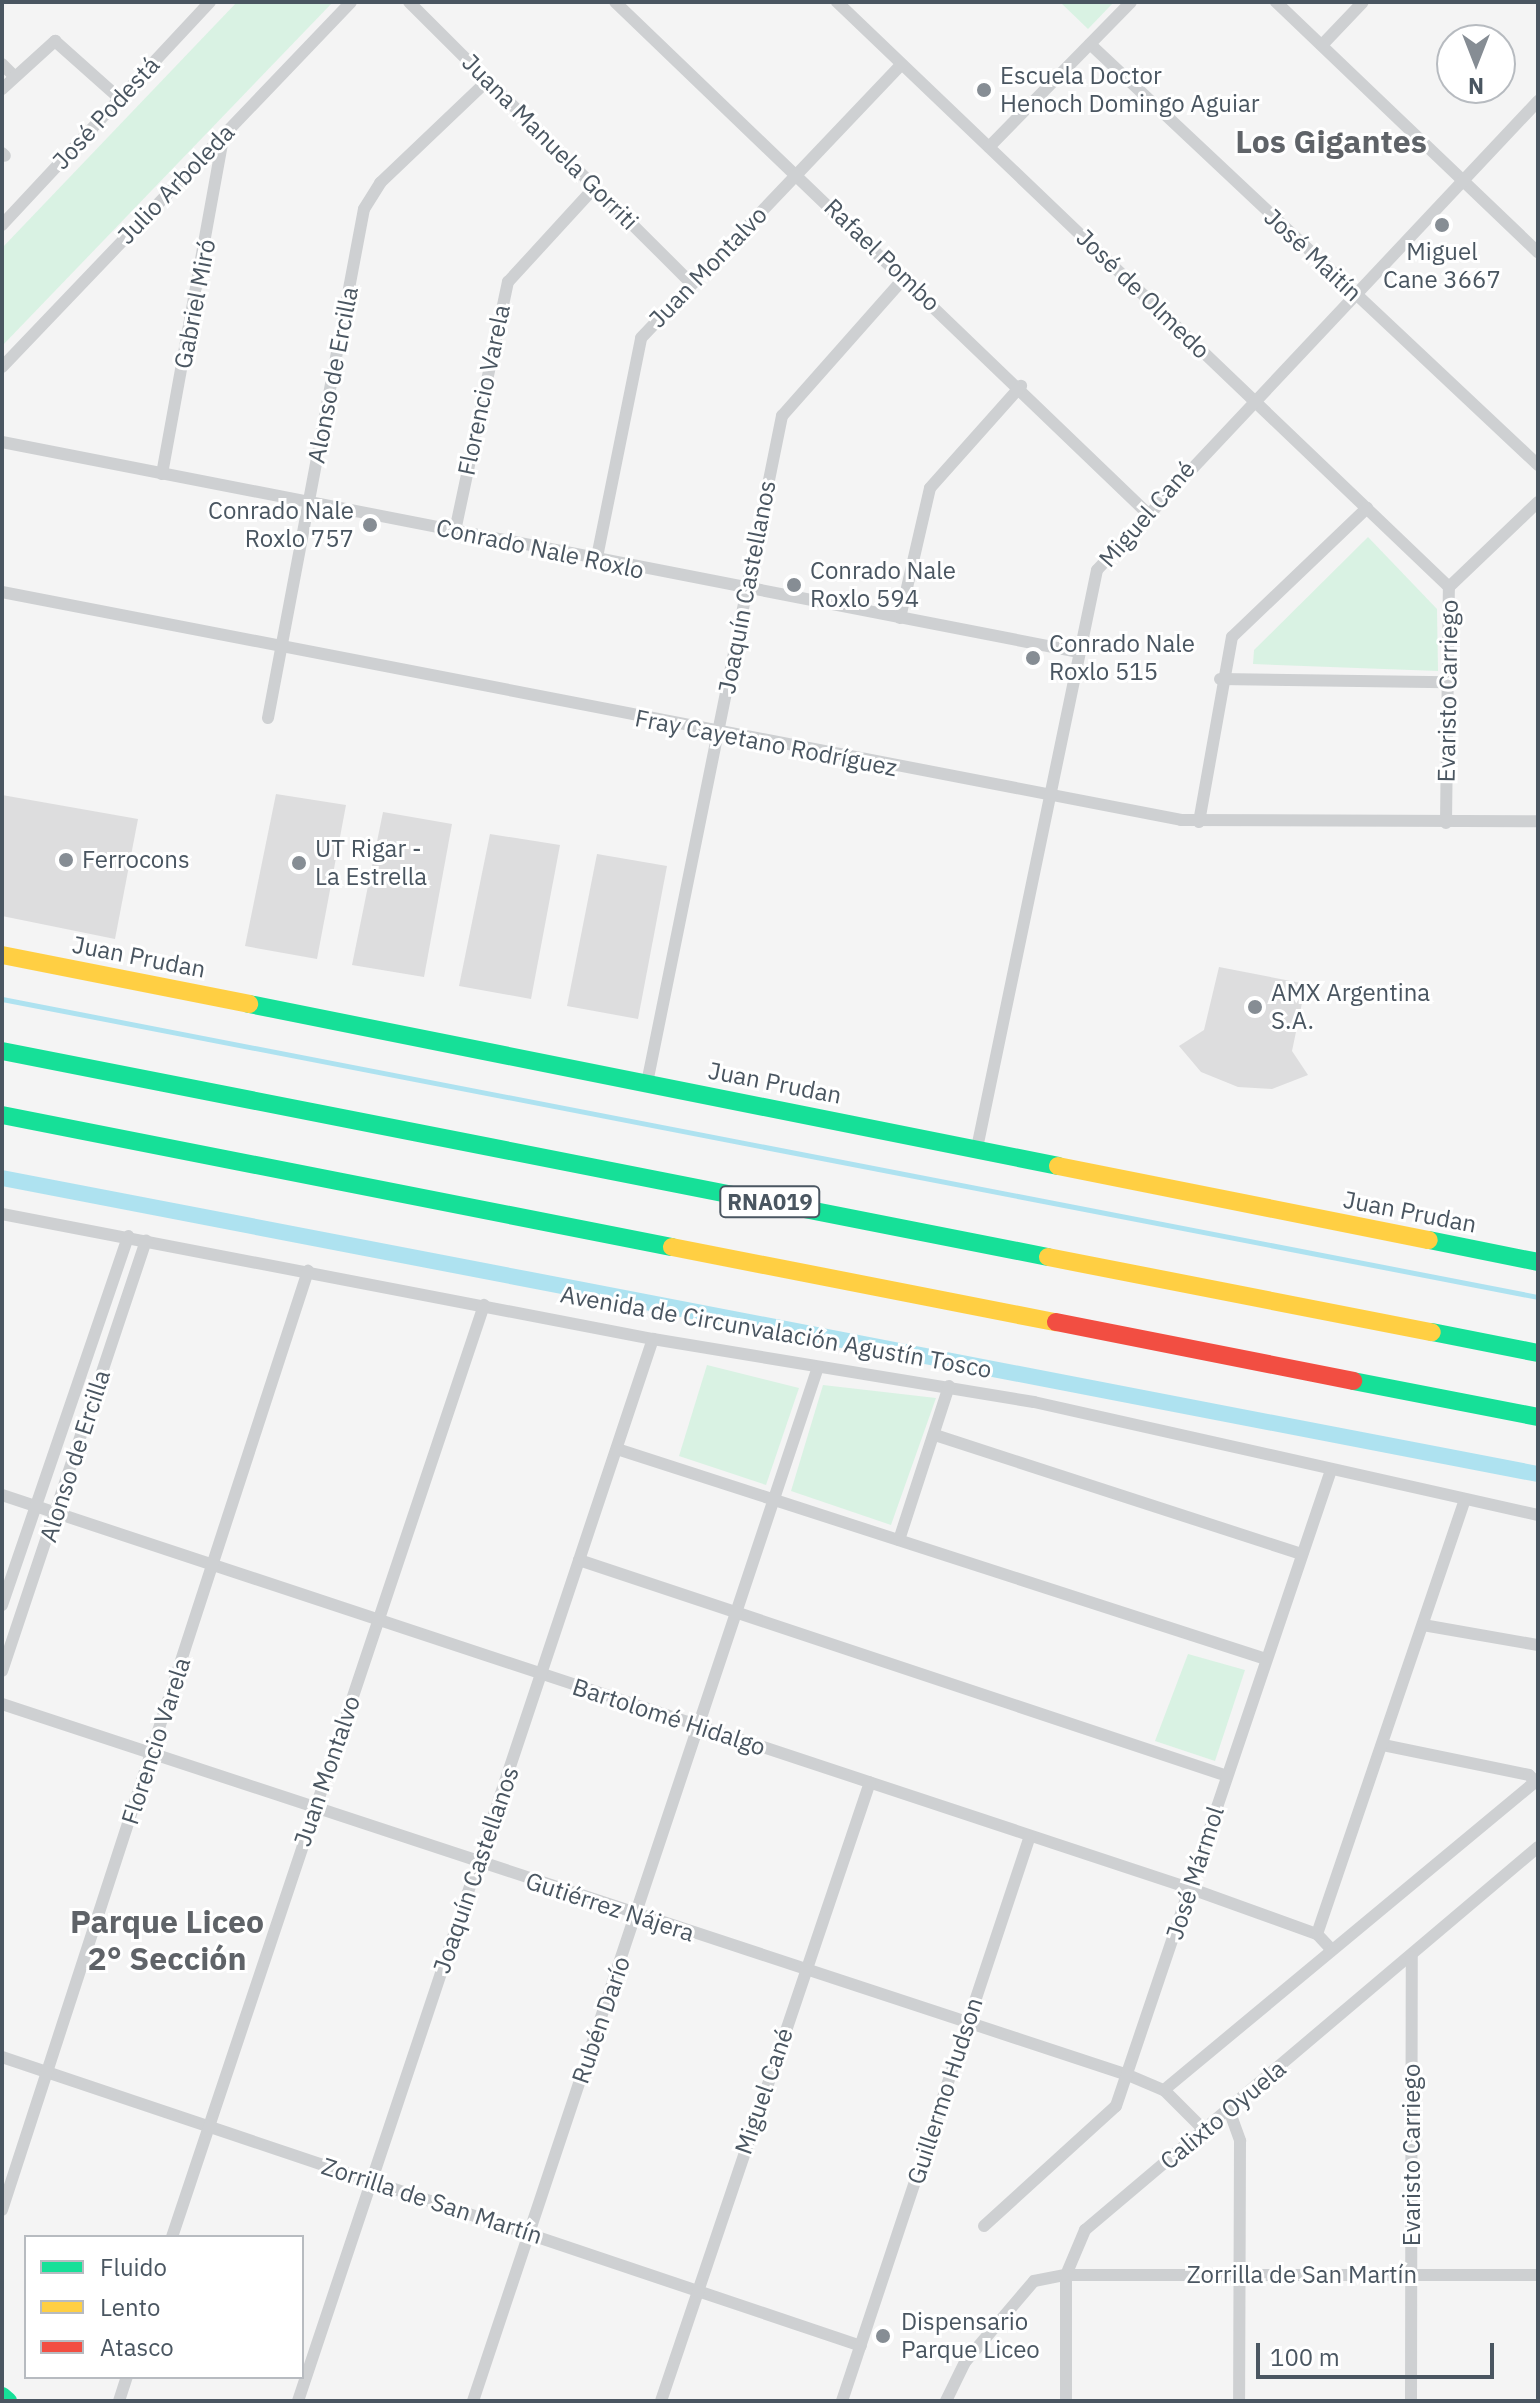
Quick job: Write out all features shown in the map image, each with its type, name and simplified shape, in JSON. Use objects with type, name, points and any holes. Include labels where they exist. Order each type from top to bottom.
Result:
[{"type":"main road","name":"Juan Prudan","points":[[2,955],[1538,1262]]},
{"type":"main road","name":"RNA019","points":[[2,1051],[1538,1353]]},
{"type":"main road","name":"RNA019","points":[[2,1115],[1538,1417]]},
{"type":"main road","points":[[2,2396],[8,2401]]},
{"type":"street","name":"José Podestá","points":[[2,225],[210,2]]},
{"type":"street","name":"Julio Arboleda","points":[[2,367],[351,2]]},
{"type":"street","name":"Juana Manuela Gorriti","points":[[409,2],[691,283]]},
{"type":"street","name":"Rafael Pombo","points":[[615,2],[1021,386],[1145,511]]},
{"type":"street","name":"José de Olmedo","points":[[837,2],[1449,587]]},
{"type":"street","points":[[989,147],[1131,2]]},
{"type":"street","points":[[1276,2],[1538,252]]},
{"type":"street","points":[[1322,45],[1363,2]]},
{"type":"street","points":[[2,89],[55,41],[120,99]]},
{"type":"street","name":"José Maitín","points":[[1090,44],[1538,465]]},
{"type":"street","points":[[2,64],[14,76]]},
{"type":"street","name":"Juan Montalvo","points":[[596,562],[638,347],[691,283],[901,65]]},
{"type":"street","name":"Alonso de Ercilla","points":[[268,718],[369,196],[488,80]]},
{"type":"street","name":"Miguel Cané","points":[[977,1148],[1097,570],[1145,511],[1538,101]]},
{"type":"street","name":"Gabriel Miró","points":[[162,474],[224,134]]},
{"type":"street","name":"Florencio Varela","points":[[455,531],[508,282],[596,186]]},
{"type":"street","name":"Joaquín Castellanos","points":[[647,1083],[787,403],[905,277]]},
{"type":"street","points":[[900,618],[930,488],[1021,386]]},
{"type":"street","name":"Conrado Nale Roxlo","points":[[2,442],[455,531],[596,562],[1078,652]]},
{"type":"street","name":"Evaristo Carriego","points":[[1446,823],[1449,587],[1538,502]]},
{"type":"street","points":[[1199,822],[1220,679],[1238,628],[1367,508]]},
{"type":"street","name":"Fray Cayetano Rodríguez","points":[[2,592],[719,735],[1199,822],[1538,821]]},
{"type":"street","points":[[1220,679],[1447,682]]},
{"type":"street","name":"Avenida de Circunvalación Agustín Tosco","points":[[2,1214],[653,1339],[949,1386],[1538,1515]]},
{"type":"street","name":"Alonso de Ercilla","points":[[2,1605],[128,1236]]},
{"type":"street","name":"Alonso de Ercilla","points":[[2,1671],[146,1240]]},
{"type":"street","name":"Florencio Varela","points":[[2,2210],[308,1271]]},
{"type":"street","name":"Juan Montalvo","points":[[173,2235],[484,1305]]},
{"type":"street","name":"Joaquín Castellanos","points":[[298,2401],[653,1339]]},
{"type":"street","name":"Rubén Darío","points":[[473,2401],[779,1501],[818,1367]]},
{"type":"street","points":[[899,1540],[949,1386]]},
{"type":"street","points":[[935,1435],[1302,1554]]},
{"type":"street","points":[[617,1449],[1266,1659]]},
{"type":"street","name":"José Mármol","points":[[984,2226],[1109,2117],[1128,2075],[1331,1470]]},
{"type":"street","name":"Bartolomé Hidalgo","points":[[2,1495],[699,1729],[1189,1888],[1317,1934],[1330,1948]]},
{"type":"street","points":[[1317,1934],[1464,1501]]},
{"type":"street","points":[[579,1560],[1227,1776]]},
{"type":"street","points":[[1423,1625],[1538,1645]]},
{"type":"street","name":"Gutiérrez Nájera","points":[[2,1704],[636,1916],[1128,2075],[1164,2090],[1204,2130]]},
{"type":"street","points":[[1164,2090],[1330,1948],[1537,1781],[1529,1775],[1383,1745]]},
{"type":"street","name":"Miguel Cané","points":[[661,2401],[870,1782]]},
{"type":"street","name":"Guillermo Hudson","points":[[861,2346],[1030,1836]]},
{"type":"street","name":"Calixto Oyuela","points":[[1066,2275],[1085,2230],[1412,1957],[1538,1847]]},
{"type":"street","name":"Evaristo Carriego","points":[[1411,2401],[1412,1957]]},
{"type":"street","name":"Zorrilla de San Martín","points":[[2,2057],[861,2346]]},
{"type":"street","points":[[1229,2110],[1240,2141],[1239,2401]]},
{"type":"street","points":[[946,2401],[965,2362],[1034,2281],[1066,2275],[1066,2401]]},
{"type":"street","name":"Zorrilla de San Martín","points":[[1066,2275],[1538,2275]]},
{"type":"street","points":[[842,2401],[861,2346]]},
{"type":"street","points":[[119,2401],[126,2379]]},
{"type":"green space","points":[[237,2],[333,2],[2,346],[2,248]]},
{"type":"green space","points":[[1060,2],[1114,2],[1088,29]]},
{"type":"green space","points":[[1368,537],[1437,609],[1438,671],[1253,664],[1254,650]]},
{"type":"green space","points":[[707,1365],[799,1388],[766,1485],[679,1456]]},
{"type":"green space","points":[[823,1385],[936,1398],[891,1525],[791,1491]]},
{"type":"green space","points":[[1188,1654],[1245,1670],[1215,1761],[1155,1741]]},
{"type":"building","name":"UT Rigar - La Estrella","points":[[276,794],[346,805],[317,959],[245,946]]},
{"type":"building","name":"Ferrocons","points":[[2,795],[138,819],[115,939],[2,916]]},
{"type":"building","name":"UT Rigar - La Estrella","points":[[383,812],[452,824],[424,977],[352,965]]},
{"type":"building","name":"UT Rigar - La Estrella","points":[[490,834],[560,845],[531,999],[459,986]]},
{"type":"building","points":[[597,854],[667,866],[638,1019],[567,1006]]},
{"type":"building","name":"AMX Argentina S.A.","points":[[1219,967],[1306,984],[1292,1051],[1308,1075],[1272,1089],[1238,1087],[1201,1072],[1179,1046],[1204,1030]]},
{"type":"waterway","points":[[2,999],[1538,1297]]},
{"type":"waterway","points":[[2,1178],[1538,1474]]},
{"type":"traffic: fast","points":[[249,1004],[1058,1166]]},
{"type":"traffic: fast","points":[[2,1051],[1048,1257]]},
{"type":"traffic: fast","points":[[2,1115],[672,1247]]},
{"type":"traffic: fast","points":[[1429,1240],[1538,1262]]},
{"type":"traffic: fast","points":[[1432,1332],[1538,1353]]},
{"type":"traffic: fast","points":[[1353,1381],[1538,1417]]},
{"type":"traffic: fast","points":[[2,2396],[8,2401]]},
{"type":"traffic: slow","points":[[2,955],[249,1004]]},
{"type":"traffic: slow","points":[[1058,1166],[1429,1240]]},
{"type":"traffic: slow","points":[[672,1247],[1056,1322]]},
{"type":"traffic: slow","points":[[1048,1257],[1432,1332]]},
{"type":"traffic: jam","points":[[1056,1322],[1353,1381]]},
{"type":"place","name":"Escuela Doctor Henoch Domingo Aguiar","points":[[984,90]]},
{"type":"place","name":"Miguel Cane 3667","points":[[1442,225]]},
{"type":"place","name":"Conrado Nale Roxlo 757","points":[[370,525]]},
{"type":"place","name":"Conrado Nale Roxlo 594","points":[[794,585]]},
{"type":"place","name":"Conrado Nale Roxlo 515","points":[[1033,658]]},
{"type":"place","name":"Ferrocons","points":[[66,860]]},
{"type":"place","name":"UT Rigar - La Estrella","points":[[299,863]]},
{"type":"place","name":"AMX Argentina S.A.","points":[[1255,1007]]},
{"type":"place","name":"Dispensario Parque Liceo","points":[[883,2336]]},
{"type":"district","name":"Los Gigantes","points":[[1331,141]]},
{"type":"district","name":"Parque Liceo 2° Sección","points":[[167,1940]]}]
